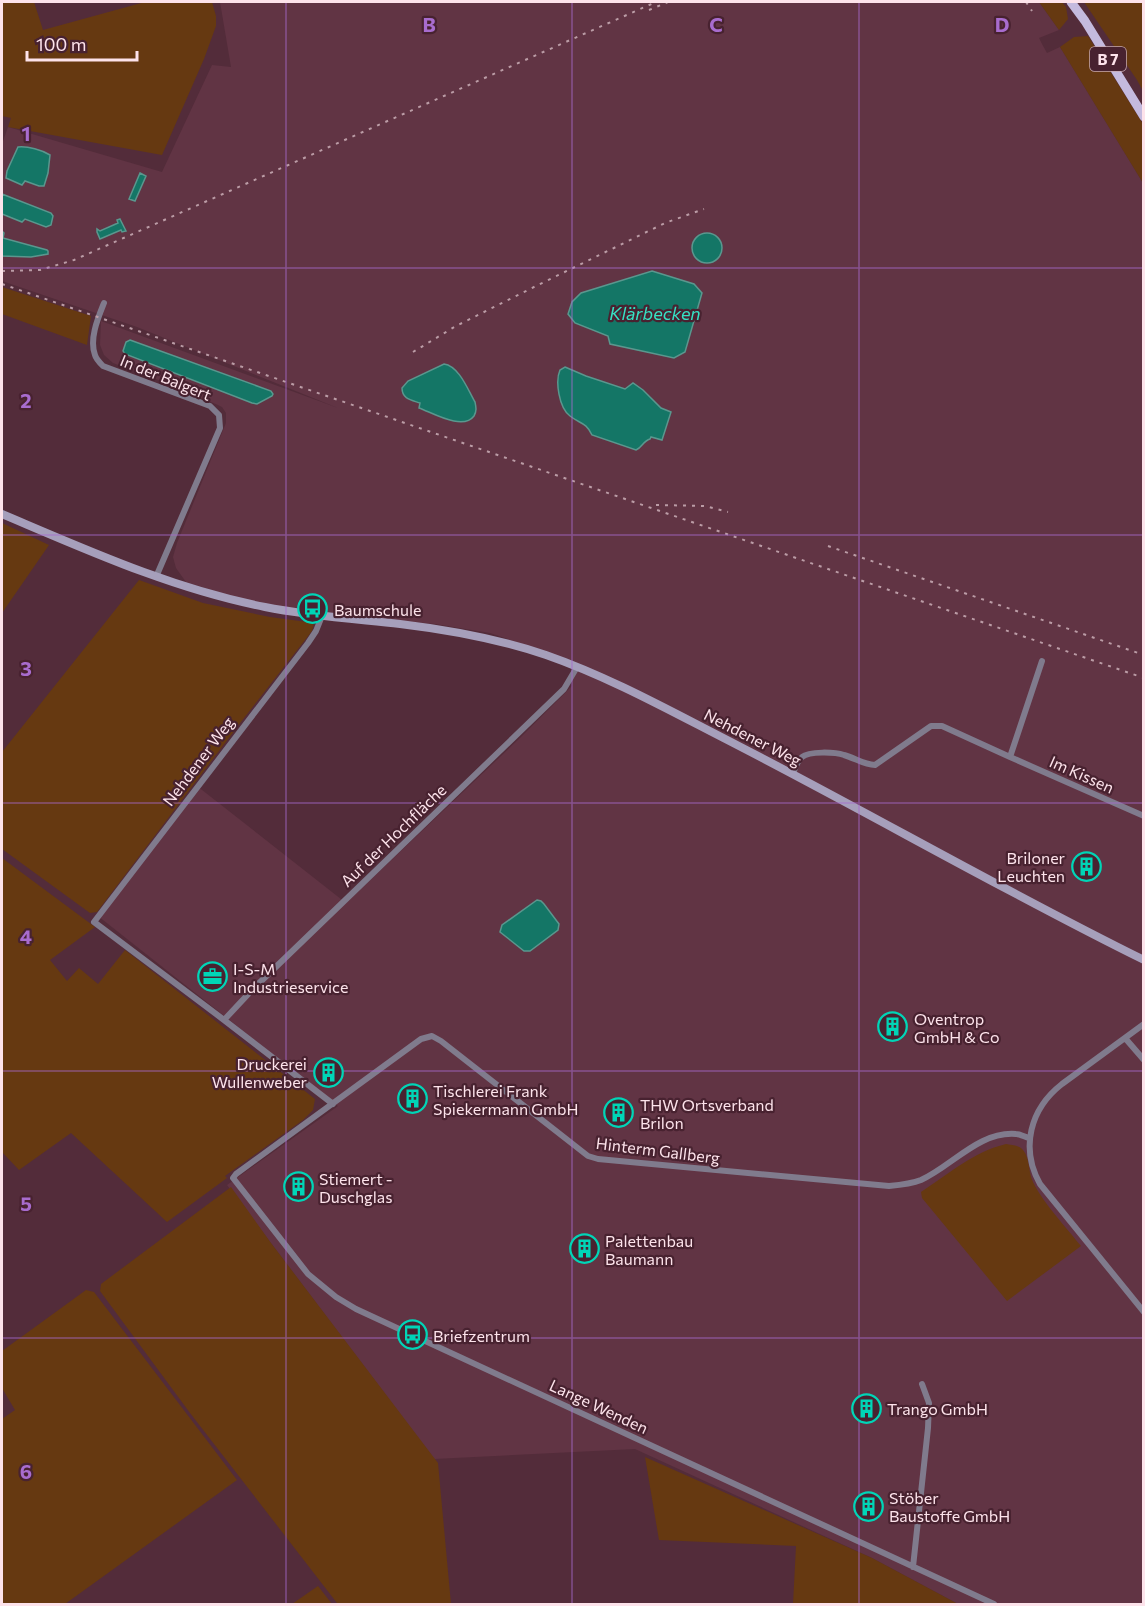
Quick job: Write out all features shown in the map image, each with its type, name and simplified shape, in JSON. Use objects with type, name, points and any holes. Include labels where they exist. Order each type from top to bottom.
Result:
[{"type":"main road","name":"B 7","points":[[1071,2],[1143,117]]},
{"type":"street","name":"In der Balgert","points":[[104,303],[98,317],[92,345],[95,357],[103,366],[210,406],[219,416],[220,428],[156,578]]},
{"type":"street","name":"Nehdener Weg","points":[[2,514],[156,578],[241,602],[283,611],[461,633],[524,649],[577,667],[793,774],[1143,960]]},
{"type":"street","name":"Nehdener Weg","points":[[224,1020],[94,922],[308,643],[322,616]]},
{"type":"street","points":[[1010,757],[1042,661]]},
{"type":"street","name":"Auf der Hochfläche","points":[[224,1020],[253,989],[564,689],[577,667]]},
{"type":"street","name":"Im Kissen","points":[[793,774],[801,757],[810,753],[842,754],[875,765],[931,726],[942,726],[1143,816]]},
{"type":"street","points":[[224,1020],[333,1104]]},
{"type":"street","points":[[1143,1024],[1051,1093],[1035,1116],[1029,1138],[1032,1164],[1040,1184],[1143,1312]]},
{"type":"street","name":"Hinterm Gallberg","points":[[333,1104],[421,1039],[432,1036],[588,1156],[598,1159],[889,1186],[920,1181],[984,1141],[1016,1134],[1029,1138]]},
{"type":"street","points":[[1125,1038],[1143,1060]]},
{"type":"street","name":"Lange Wenden","points":[[333,1104],[232,1179],[308,1274],[336,1297],[994,1605]]},
{"type":"street","points":[[914,1567],[928,1428],[929,1403],[922,1384]]},
{"type":"shaded area","points":[[2,2],[34,2],[43,30],[145,2],[212,2],[216,26],[162,155],[8,127],[11,118],[2,116]]},
{"type":"shaded area","points":[[220,2],[1039,2],[1059,30],[1039,38],[1042,44],[1047,53],[1060,47],[1143,183],[1143,1604],[958,1604],[872,1558],[635,1449],[434,1459],[227,1185],[338,1106],[98,916],[197,786],[346,903],[572,686],[572,661],[490,633],[435,624],[319,613],[246,601],[186,582],[176,568],[173,557],[226,423],[226,413],[218,405],[113,363],[104,355],[100,345],[101,321],[338,408],[137,327],[2,281],[2,144],[8,127],[162,172],[212,65],[231,67]]},
{"type":"shaded area","points":[[1039,2],[1062,2],[1066,7],[1068,19],[1059,30]]},
{"type":"shaded area","points":[[1084,2],[1143,2],[1143,91],[1137,80]]},
{"type":"shaded area","points":[[1088,36],[1143,124],[1143,183],[1060,47],[1074,37]]},
{"type":"shaded area","points":[[2,287],[91,316],[87,345],[2,314]]},
{"type":"shaded area","points":[[2,523],[49,545],[2,613]]},
{"type":"shaded area","points":[[139,580],[203,603],[270,617],[314,623],[312,631],[97,912],[90,913],[2,849],[2,752]]},
{"type":"shaded area","points":[[2,858],[95,927],[50,960],[67,981],[79,968],[98,984],[125,950],[315,1099],[313,1110],[303,1120],[225,1176],[227,1178],[167,1222],[71,1133],[19,1170],[2,1152]]},
{"type":"shaded area","points":[[1006,1144],[1023,1150],[1037,1190],[1081,1246],[1007,1301],[922,1198],[921,1192],[972,1158]]},
{"type":"shaded area","points":[[231,1187],[438,1463],[451,1604],[337,1603],[190,1413],[100,1291],[101,1284]]},
{"type":"shaded area","points":[[86,1290],[94,1292],[237,1480],[65,1604],[2,1604],[2,1419],[15,1410],[2,1388],[2,1351]]},
{"type":"shaded area","points":[[645,1457],[872,1558],[958,1604],[793,1604],[796,1546],[659,1540]]},
{"type":"shaded area","points":[[318,1586],[332,1604],[292,1604]]},
{"type":"water","points":[[18,147],[35,149],[50,155],[44,186],[25,181],[22,185],[6,178]]},
{"type":"water","points":[[140,173],[146,176],[135,201],[129,199]]},
{"type":"water","points":[[2,194],[51,213],[53,216],[51,225],[46,227],[25,219],[22,222],[2,214]]},
{"type":"water","points":[[120,219],[126,231],[121,230],[100,239],[97,229],[100,231],[118,223],[117,220]]},
{"type":"water","points":[[2,231],[3,238],[47,250],[48,254],[31,257],[2,256]]},
{"type":"water","points":[[707,233],[717,238],[722,248],[717,258],[707,263],[697,258],[692,248],[697,238]]},
{"type":"water","name":"Klärbecken","points":[[652,271],[694,284],[702,293],[685,352],[674,358],[610,344],[608,336],[575,323],[568,314],[572,302],[581,293]]},
{"type":"water","points":[[130,340],[271,391],[273,394],[257,404],[252,403],[125,354],[123,351],[126,342]]},
{"type":"water","points":[[444,364],[459,374],[475,402],[476,412],[469,420],[463,422],[440,417],[419,408],[420,403],[408,398],[402,392],[402,388],[408,381]]},
{"type":"water","points":[[565,367],[625,389],[633,383],[643,390],[661,408],[671,412],[662,440],[651,437],[636,450],[592,435],[563,407],[558,381],[560,370]]},
{"type":"water","points":[[537,900],[544,904],[559,924],[558,930],[530,951],[524,951],[500,932],[502,925]]},
{"type":"railway","points":[[2,271],[40,270],[74,260],[656,2]]},
{"type":"railway","points":[[649,10],[668,2]]},
{"type":"railway","points":[[1026,2],[1032,11]]},
{"type":"railway","points":[[413,352],[456,326],[536,286],[665,223],[704,209]]},
{"type":"railway","points":[[2,284],[1144,678]]},
{"type":"railway","points":[[656,505],[705,506],[728,512]]},
{"type":"railway","points":[[828,546],[1144,655]]},
{"type":"place","name":"Baumschule","points":[[313,609]]},
{"type":"place","name":"Briloner Leuchten","points":[[1086,866]]},
{"type":"place","name":"I-S-M Industrieservice","points":[[212,977]]},
{"type":"place","name":"Oventrop GmbH & Co","points":[[893,1027]]},
{"type":"place","name":"Druckerei Wullenweber","points":[[328,1072]]},
{"type":"place","name":"Tischlerei Frank Spiekermann GmbH","points":[[412,1099]]},
{"type":"place","name":"THW Ortsverband Brilon","points":[[619,1113]]},
{"type":"place","name":"Stiemert - Duschglas","points":[[298,1187]]},
{"type":"place","name":"Palettenbau Baumann","points":[[584,1249]]},
{"type":"place","name":"Briefzentrum","points":[[412,1335]]},
{"type":"place","name":"Trango GmbH","points":[[866,1408]]},
{"type":"place","name":"Stöber Baustoffe GmbH","points":[[868,1506]]}]
